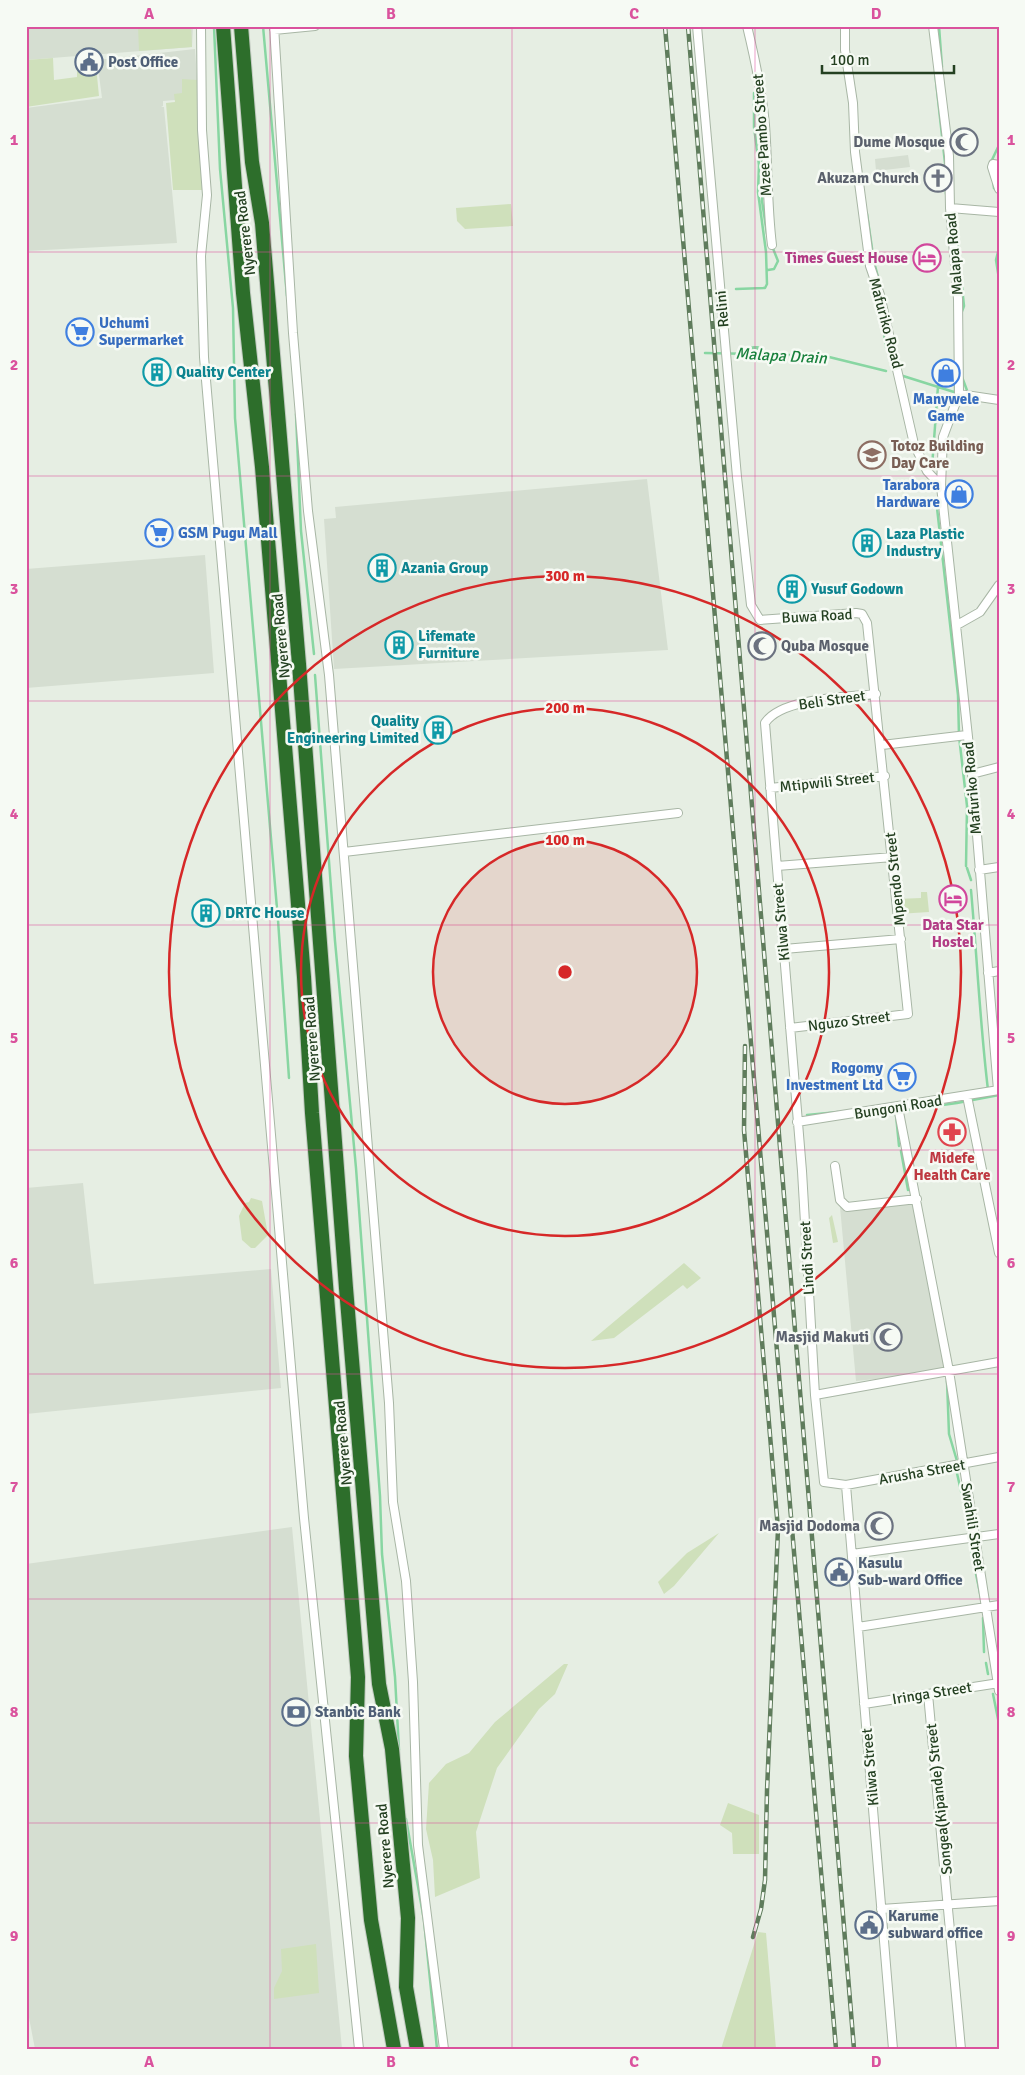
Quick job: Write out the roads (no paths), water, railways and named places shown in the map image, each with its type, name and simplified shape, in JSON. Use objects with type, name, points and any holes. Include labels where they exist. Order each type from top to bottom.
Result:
[{"type":"highway","name":"Nyerere Road","points":[[223,26],[243,293],[262,467],[304,967],[312,1113],[358,1677],[356,1756],[371,1920],[394,2049]]},
{"type":"highway","name":"Nyerere Road","points":[[241,26],[252,162],[262,223],[300,664],[346,1298],[378,1674],[392,1749],[408,1918],[406,1987],[417,2049]]},
{"type":"highway","points":[[383,1984],[388,2049]]},
{"type":"highway","points":[[411,2017],[421,2049]]},
{"type":"street","points":[[201,26],[202,130],[207,195],[201,256],[204,358],[304,1518],[359,2049]]},
{"type":"street","points":[[316,26],[274,28],[293,333],[308,511],[329,675],[389,1403],[393,1502],[406,1581],[413,1682],[418,1845],[444,2049]]},
{"type":"street","name":"Relini","points":[[697,26],[737,477],[751,605],[760,620]]},
{"type":"street","name":"Mzee Pambo Street","points":[[747,26],[760,86],[765,128],[767,208],[772,245]]},
{"type":"street","name":"Mafuriko Road","points":[[845,26],[845,50],[853,103],[856,152],[870,266],[880,295],[919,458],[926,471],[941,486]]},
{"type":"street","name":"Malapa Road","points":[[933,26],[949,156],[950,208],[958,299],[959,393]]},
{"type":"street","points":[[999,164],[994,164],[992,168],[999,188]]},
{"type":"street","points":[[950,208],[999,212]]},
{"type":"street","points":[[959,393],[999,400]]},
{"type":"street","name":"Mafuriko Road","points":[[959,393],[943,436],[941,486],[972,774],[978,870],[998,1090]]},
{"type":"street","points":[[957,625],[980,612],[999,585]]},
{"type":"street","name":"Buwa Road","points":[[760,620],[862,614],[868,623],[882,745]]},
{"type":"street","name":"Beli Street","points":[[765,723],[768,717],[796,704],[876,694]]},
{"type":"street","name":"Kilwa Street","points":[[765,723],[797,1122]]},
{"type":"street","points":[[882,745],[967,735]]},
{"type":"street","name":"Mpendo Street","points":[[882,745],[908,1014]]},
{"type":"street","points":[[972,774],[999,767]]},
{"type":"street","name":"Mtipwili Street","points":[[770,788],[885,776]]},
{"type":"street","points":[[344,852],[678,813]]},
{"type":"street","points":[[777,866],[893,857]]},
{"type":"street","points":[[978,870],[999,867]]},
{"type":"street","points":[[784,949],[901,939]]},
{"type":"street","points":[[988,972],[999,971]]},
{"type":"street","name":"Nguzo Street","points":[[790,1028],[908,1014]]},
{"type":"street","name":"Bungoni Road","points":[[797,1122],[998,1090]]},
{"type":"street","points":[[967,1096],[999,1253]]},
{"type":"street","points":[[898,1107],[917,1199],[948,1371]]},
{"type":"street","name":"Lindi Street","points":[[797,1122],[815,1395],[824,1482],[846,1485]]},
{"type":"street","points":[[835,1166],[840,1200],[847,1207],[917,1199]]},
{"type":"street","points":[[815,1395],[999,1362]]},
{"type":"street","name":"Swahili Street","points":[[948,1371],[998,1686]]},
{"type":"street","name":"Arusha Street","points":[[846,1485],[999,1457]]},
{"type":"street","name":"Kilwa Street","points":[[846,1485],[893,2049]]},
{"type":"street","points":[[852,1554],[999,1534]]},
{"type":"street","points":[[858,1627],[999,1605]]},
{"type":"street","name":"Iringa Street","points":[[864,1704],[998,1686]]},
{"type":"street","name":"Songea(Kipande) Street","points":[[928,1694],[961,2049]]},
{"type":"street","points":[[881,1909],[999,1901]]},
{"type":"waterway","points":[[214,26],[220,169],[233,308],[235,418],[278,920],[289,1078]]},
{"type":"waterway","points":[[263,26],[287,296]]},
{"type":"waterway","points":[[939,26],[942,67]]},
{"type":"waterway","points":[[935,72],[945,163],[946,194]]},
{"type":"waterway","points":[[736,289],[765,288],[767,284],[766,252],[758,192],[759,165],[754,127],[754,93]]},
{"type":"waterway","points":[[759,106],[760,150],[763,165]]},
{"type":"waterway","points":[[991,162],[999,145]]},
{"type":"waterway","points":[[764,170],[762,201],[767,234]]},
{"type":"waterway","points":[[993,179],[994,188],[999,193]]},
{"type":"waterway","points":[[954,212],[964,306],[961,314]]},
{"type":"waterway","points":[[867,214],[874,262],[882,292]]},
{"type":"waterway","points":[[768,270],[774,269],[778,261],[772,246]]},
{"type":"waterway","points":[[999,248],[996,260],[999,279]]},
{"type":"waterway","points":[[882,321],[886,347]]},
{"type":"waterway","name":"Malapa Drain","points":[[705,353],[754,354]]},
{"type":"waterway","name":"Malapa Drain","points":[[757,354],[825,356],[886,371]]},
{"type":"waterway","name":"Malapa Drain","points":[[900,375],[954,392]]},
{"type":"waterway","points":[[962,377],[968,393]]},
{"type":"waterway","name":"Malapa Drain","points":[[955,381],[955,392]]},
{"type":"waterway","points":[[932,467],[938,386]]},
{"type":"waterway","points":[[296,414],[301,531],[314,654]]},
{"type":"waterway","points":[[936,499],[958,695],[959,736],[967,806],[966,866]]},
{"type":"waterway","points":[[315,675],[335,941],[356,1168],[380,1496],[382,1554],[395,1677],[399,1750]]},
{"type":"waterway","points":[[967,868],[971,880]]},
{"type":"waterway","points":[[971,890],[988,1090]]},
{"type":"waterway","points":[[899,1111],[999,1095]]},
{"type":"waterway","points":[[807,1115],[838,1112]]},
{"type":"waterway","points":[[896,1115],[899,1146]]},
{"type":"waterway","points":[[901,1151],[908,1190]]},
{"type":"waterway","points":[[947,1381],[949,1434],[957,1461]]},
{"type":"waterway","points":[[956,1469],[967,1517]]},
{"type":"waterway","points":[[973,1546],[970,1545],[981,1598]]},
{"type":"waterway","points":[[983,1618],[984,1652]]},
{"type":"waterway","points":[[986,1663],[988,1674]]},
{"type":"waterway","points":[[993,1694],[999,1724]]},
{"type":"waterway","points":[[406,1819],[424,1920],[437,2049]]},
{"type":"railway","points":[[665,26],[836,2049]]},
{"type":"railway","points":[[688,26],[854,2049]]},
{"type":"railway","points":[[745,1046],[744,1130],[778,1529],[765,1880],[761,1909],[753,1937]]},
{"type":"place","name":"Post Office","points":[[89,62]]},
{"type":"place","name":"Dume Mosque","points":[[964,142]]},
{"type":"place","name":"Akuzam Church","points":[[938,178]]},
{"type":"place","name":"Times Guest House","points":[[927,258]]},
{"type":"place","name":"Uchumi Supermarket","points":[[80,332]]},
{"type":"place","name":"Quality Center","points":[[157,372]]},
{"type":"place","name":"Manywele Game","points":[[946,373]]},
{"type":"place","name":"Totoz Building Day Care","points":[[872,455]]},
{"type":"place","name":"Tarabora Hardware","points":[[959,494]]},
{"type":"place","name":"GSM Pugu Mall","points":[[159,533]]},
{"type":"place","name":"Laza Plastic Industry","points":[[867,543]]},
{"type":"place","name":"Azania Group","points":[[382,568]]},
{"type":"place","name":"Yusuf Godown","points":[[792,589]]},
{"type":"place","name":"Lifemate Furniture","points":[[399,645]]},
{"type":"place","name":"Quba Mosque","points":[[762,646]]},
{"type":"place","name":"Quality Engineering Limited","points":[[438,730]]},
{"type":"place","name":"Data Star Hostel","points":[[953,899]]},
{"type":"place","name":"DRTC House","points":[[206,913]]},
{"type":"place","name":"Rogomy Investment Ltd","points":[[902,1077]]},
{"type":"place","name":"Midefe Health Care","points":[[952,1132]]},
{"type":"place","name":"Masjid Makuti","points":[[888,1337]]},
{"type":"place","name":"Masjid Dodoma","points":[[879,1526]]},
{"type":"place","name":"Kasulu Sub-ward Office","points":[[839,1572]]},
{"type":"place","name":"Stanbic Bank","points":[[296,1712]]},
{"type":"place","name":"Karume subward office","points":[[869,1925]]}]
